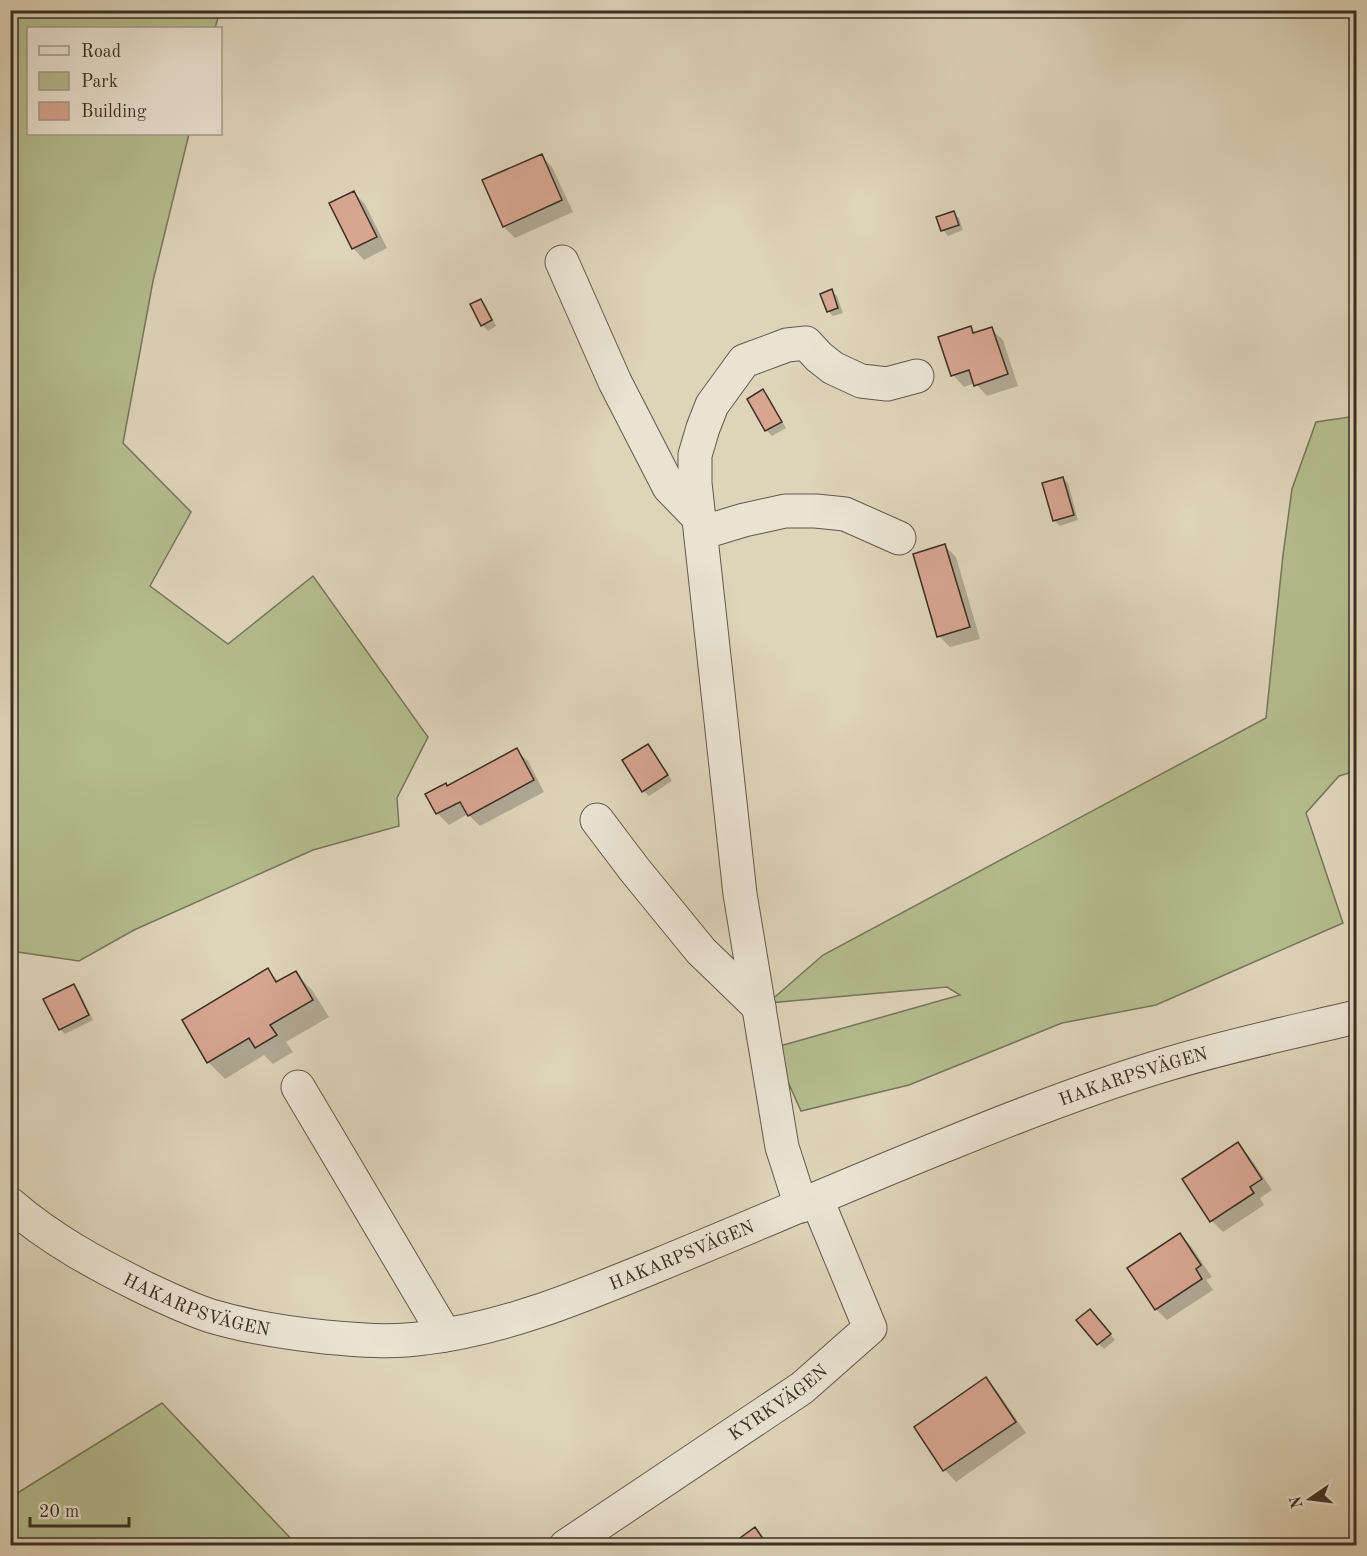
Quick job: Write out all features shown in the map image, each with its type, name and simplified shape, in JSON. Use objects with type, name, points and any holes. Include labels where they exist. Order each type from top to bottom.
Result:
[{"type":"street","points":[[562,262],[615,382],[669,487],[700,526]]},
{"type":"street","points":[[809,1203],[782,1147],[740,894],[695,483],[695,455],[711,405],[744,361],[787,345],[806,343],[833,368],[861,381],[887,384],[917,376]]},
{"type":"street","points":[[700,526],[785,511],[816,511],[845,514],[899,538]]},
{"type":"street","points":[[597,820],[701,951],[759,1007]]},
{"type":"street","name":"HAKARPSVÄGEN","points":[[10,1204],[66,1245],[118,1275],[210,1316],[258,1328],[359,1341],[422,1339],[498,1324],[551,1307],[809,1203],[952,1142],[1094,1088],[1169,1063],[1356,1017]]},
{"type":"street","points":[[298,1087],[445,1335]]},
{"type":"street","name":"KYRKVÄGEN","points":[[566,1545],[802,1388],[870,1328],[809,1203]]},
{"type":"green space","points":[[11,10],[220,11],[215,27],[27,27],[27,135],[189,135],[153,281],[123,443],[191,512],[150,586],[228,644],[313,576],[428,737],[397,798],[399,826],[313,850],[134,930],[79,961],[11,951]]},
{"type":"green space","points":[[1356,416],[1356,771],[1339,776],[1306,813],[1343,923],[1156,1005],[1062,1023],[909,1085],[801,1111],[773,1048],[960,995],[947,987],[768,1003],[823,955],[1266,718],[1292,489],[1316,422]]},
{"type":"green space","points":[[162,1403],[297,1545],[11,1545],[11,1497]]},
{"type":"building","points":[[542,154],[562,200],[503,227],[482,180]]},
{"type":"building","points":[[354,191],[377,237],[352,249],[329,203]]},
{"type":"building","points":[[954,211],[959,225],[941,231],[936,217]]},
{"type":"building","points":[[832,289],[838,308],[827,312],[820,294]]},
{"type":"building","points":[[481,299],[492,320],[481,326],[470,304]]},
{"type":"building","points":[[971,326],[973,333],[992,327],[1008,374],[974,386],[969,370],[951,376],[938,337]]},
{"type":"building","points":[[763,389],[782,422],[765,431],[747,399]]},
{"type":"building","points":[[1063,477],[1074,515],[1053,521],[1042,483]]},
{"type":"building","points":[[945,544],[970,627],[937,637],[913,554]]},
{"type":"building","points":[[648,744],[668,775],[642,792],[622,760]]},
{"type":"building","points":[[517,748],[534,780],[468,816],[460,802],[436,814],[425,794],[446,783],[447,786]]},
{"type":"building","points":[[268,968],[276,982],[296,971],[313,1000],[270,1025],[277,1035],[255,1048],[249,1038],[207,1063],[182,1020]]},
{"type":"building","points":[[74,984],[89,1015],[59,1030],[43,999]]},
{"type":"building","points":[[1238,1142],[1262,1179],[1250,1187],[1254,1193],[1210,1222],[1182,1179]]},
{"type":"building","points":[[1180,1233],[1201,1265],[1196,1269],[1202,1279],[1155,1310],[1127,1268]]},
{"type":"building","points":[[1090,1309],[1111,1334],[1097,1345],[1076,1320]]},
{"type":"building","points":[[986,1377],[1016,1422],[943,1471],[914,1427]]},
{"type":"building","points":[[755,1527],[768,1546],[729,1546]]}]
